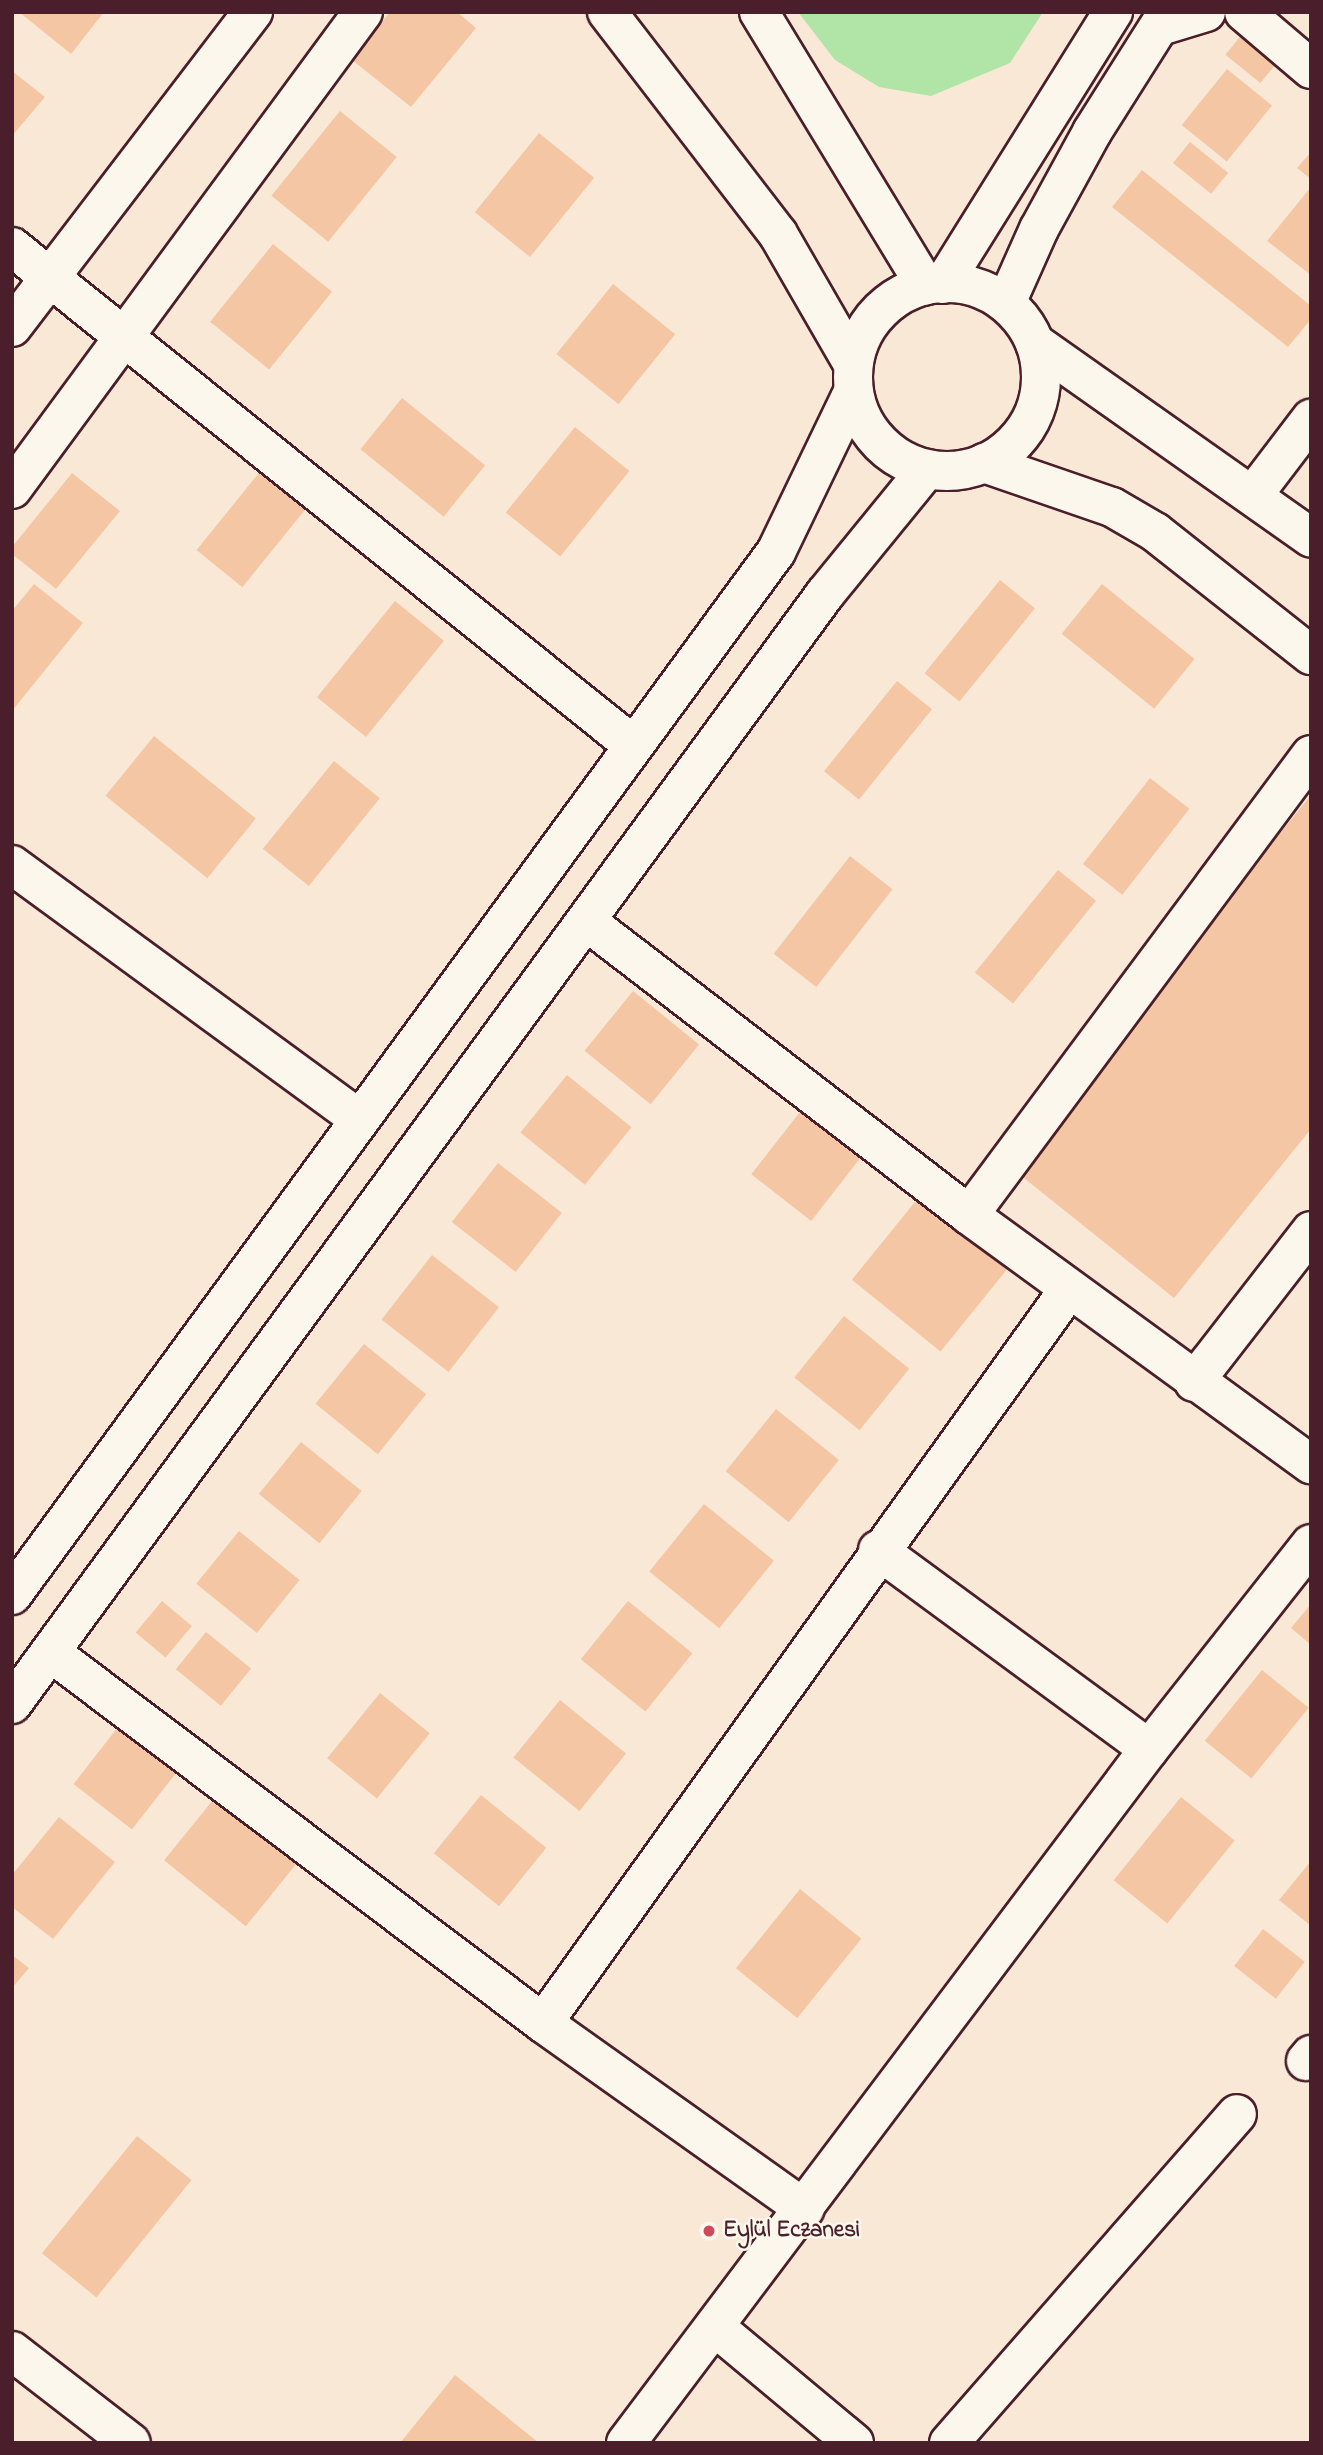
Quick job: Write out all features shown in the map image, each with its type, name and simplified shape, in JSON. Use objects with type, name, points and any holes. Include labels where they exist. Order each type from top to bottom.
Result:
[{"type":"street","points":[[12,327],[253,12]]},
{"type":"street","points":[[12,489],[363,12]]},
{"type":"street","points":[[607,12],[778,234],[853,378],[862,419],[878,442],[901,459],[927,469],[956,471],[984,463],[1009,447],[1028,424],[1039,397],[1041,368],[1035,343]]},
{"type":"street","points":[[759,12],[934,285]]},
{"type":"street","points":[[934,285],[1114,12]]},
{"type":"street","points":[[1006,303],[1038,229],[1092,132],[1164,19],[1206,12]]},
{"type":"street","points":[[1244,12],[1311,69]]},
{"type":"street","points":[[12,247],[634,746]]},
{"type":"street","points":[[12,1595],[776,552],[853,378],[861,337],[877,313],[899,296],[934,285],[981,289],[1006,303],[1035,343],[1311,538]]},
{"type":"street","points":[[1253,495],[1311,419]]},
{"type":"street","points":[[984,463],[1112,507],[1155,532],[1311,655]]},
{"type":"street","points":[[12,1704],[825,594],[927,469]]},
{"type":"street","points":[[969,1215],[1311,755]]},
{"type":"street","points":[[12,865],[360,1121]]},
{"type":"street","points":[[586,921],[969,1215],[1194,1382],[1311,1464]]},
{"type":"street","points":[[1194,1382],[1311,1231]]},
{"type":"street","points":[[543,2022],[878,1549],[1069,1289]]},
{"type":"street","points":[[626,2443],[805,2209],[1149,1749],[1311,1544]]},
{"type":"street","points":[[878,1549],[1149,1749]]},
{"type":"street","points":[[50,1652],[543,2022],[805,2209]]},
{"type":"street","points":[[949,2443],[1237,2113]]},
{"type":"street","points":[[715,2327],[854,2443]]},
{"type":"street","points":[[12,2351],[131,2443]]},
{"type":"green space","points":[[798,12],[1043,12],[1010,63],[931,96],[879,87],[835,60]]},
{"type":"building","points":[[19,12],[104,12],[71,54]]},
{"type":"building","points":[[390,12],[457,12],[476,28],[411,107],[352,60]]},
{"type":"building","points":[[1243,33],[1278,61],[1260,83],[1225,55]]},
{"type":"building","points":[[1227,69],[1272,106],[1227,161],[1182,125]]},
{"type":"building","points":[[12,71],[45,97],[12,136]]},
{"type":"building","points":[[340,111],[397,157],[328,242],[271,196]]},
{"type":"building","points":[[539,133],[594,178],[530,257],[475,212]]},
{"type":"building","points":[[1190,142],[1228,173],[1211,194],[1173,163]]},
{"type":"building","points":[[1311,152],[1311,179],[1297,168]]},
{"type":"building","points":[[1142,170],[1311,306],[1311,319],[1288,347],[1112,207]]},
{"type":"building","points":[[1311,187],[1311,275],[1267,241]]},
{"type":"building","points":[[273,244],[332,292],[269,370],[210,322]]},
{"type":"building","points":[[613,284],[675,334],[619,404],[556,354]]},
{"type":"building","points":[[402,398],[485,465],[444,517],[360,449]]},
{"type":"building","points":[[575,427],[629,471],[560,557],[506,512]]},
{"type":"building","points":[[267,463],[313,500],[242,587],[197,550]]},
{"type":"building","points":[[72,473],[120,511],[56,589],[12,554],[12,547]]},
{"type":"building","points":[[1000,580],[1035,608],[959,702],[924,673]]},
{"type":"building","points":[[34,584],[83,623],[12,711],[12,611]]},
{"type":"building","points":[[1102,584],[1194,659],[1154,709],[1062,634]]},
{"type":"building","points":[[395,601],[444,641],[366,737],[317,697]]},
{"type":"building","points":[[897,681],[932,709],[859,799],[824,771]]},
{"type":"building","points":[[154,736],[256,818],[207,878],[106,796]]},
{"type":"building","points":[[334,761],[380,798],[309,886],[263,849]]},
{"type":"building","points":[[1150,778],[1189,809],[1122,895],[1083,864]]},
{"type":"building","points":[[1311,795],[1311,1129],[1174,1298],[1010,1167]]},
{"type":"building","points":[[850,856],[893,889],[816,987],[774,954]]},
{"type":"building","points":[[1058,870],[1096,901],[1013,1003],[975,973]]},
{"type":"building","points":[[633,991],[699,1044],[651,1104],[585,1051]]},
{"type":"building","points":[[567,1075],[632,1127],[585,1185],[520,1133]]},
{"type":"building","points":[[803,1108],[863,1155],[811,1221],[751,1174]]},
{"type":"building","points":[[498,1163],[562,1213],[516,1272],[452,1222]]},
{"type":"building","points":[[923,1192],[1012,1264],[940,1352],[852,1280]]},
{"type":"building","points":[[432,1255],[499,1307],[448,1372],[382,1320]]},
{"type":"building","points":[[844,1316],[909,1369],[860,1430],[794,1377]]},
{"type":"building","points":[[364,1344],[426,1394],[378,1454],[316,1404]]},
{"type":"building","points":[[776,1409],[839,1460],[789,1522],[726,1471]]},
{"type":"building","points":[[301,1442],[362,1491],[319,1543],[259,1494]]},
{"type":"building","points":[[704,1504],[774,1561],[719,1628],[649,1572]]},
{"type":"building","points":[[239,1531],[300,1580],[257,1633],[196,1584]]},
{"type":"building","points":[[162,1601],[192,1626],[166,1657],[136,1632]]},
{"type":"building","points":[[628,1601],[693,1653],[645,1712],[581,1659]]},
{"type":"building","points":[[1311,1604],[1311,1645],[1291,1628]]},
{"type":"building","points":[[206,1632],[251,1669],[221,1706],[176,1669]]},
{"type":"building","points":[[1262,1670],[1309,1708],[1251,1778],[1205,1741]]},
{"type":"building","points":[[380,1693],[430,1733],[377,1799],[327,1758]]},
{"type":"building","points":[[560,1700],[626,1753],[579,1811],[513,1758]]},
{"type":"building","points":[[129,1713],[187,1759],[132,1829],[74,1784]]},
{"type":"building","points":[[217,1795],[299,1861],[246,1926],[164,1860]]},
{"type":"building","points":[[481,1795],[546,1848],[499,1906],[434,1853]]},
{"type":"building","points":[[1181,1797],[1235,1840],[1167,1924],[1114,1880]]},
{"type":"building","points":[[59,1817],[115,1862],[53,1939],[12,1907],[12,1875]]},
{"type":"building","points":[[1311,1861],[1311,1926],[1279,1900]]},
{"type":"building","points":[[800,1889],[861,1939],[797,2018],[736,1968]]},
{"type":"building","points":[[1263,1929],[1305,1962],[1276,1999],[1234,1966]]},
{"type":"building","points":[[12,1955],[29,1968],[12,1988]]},
{"type":"building","points":[[137,2136],[191,2180],[96,2297],[42,2253]]},
{"type":"building","points":[[455,2375],[539,2443],[400,2443]]},
{"type":"place","name":"Eylül Eczanesi","points":[[709,2231]]}]
